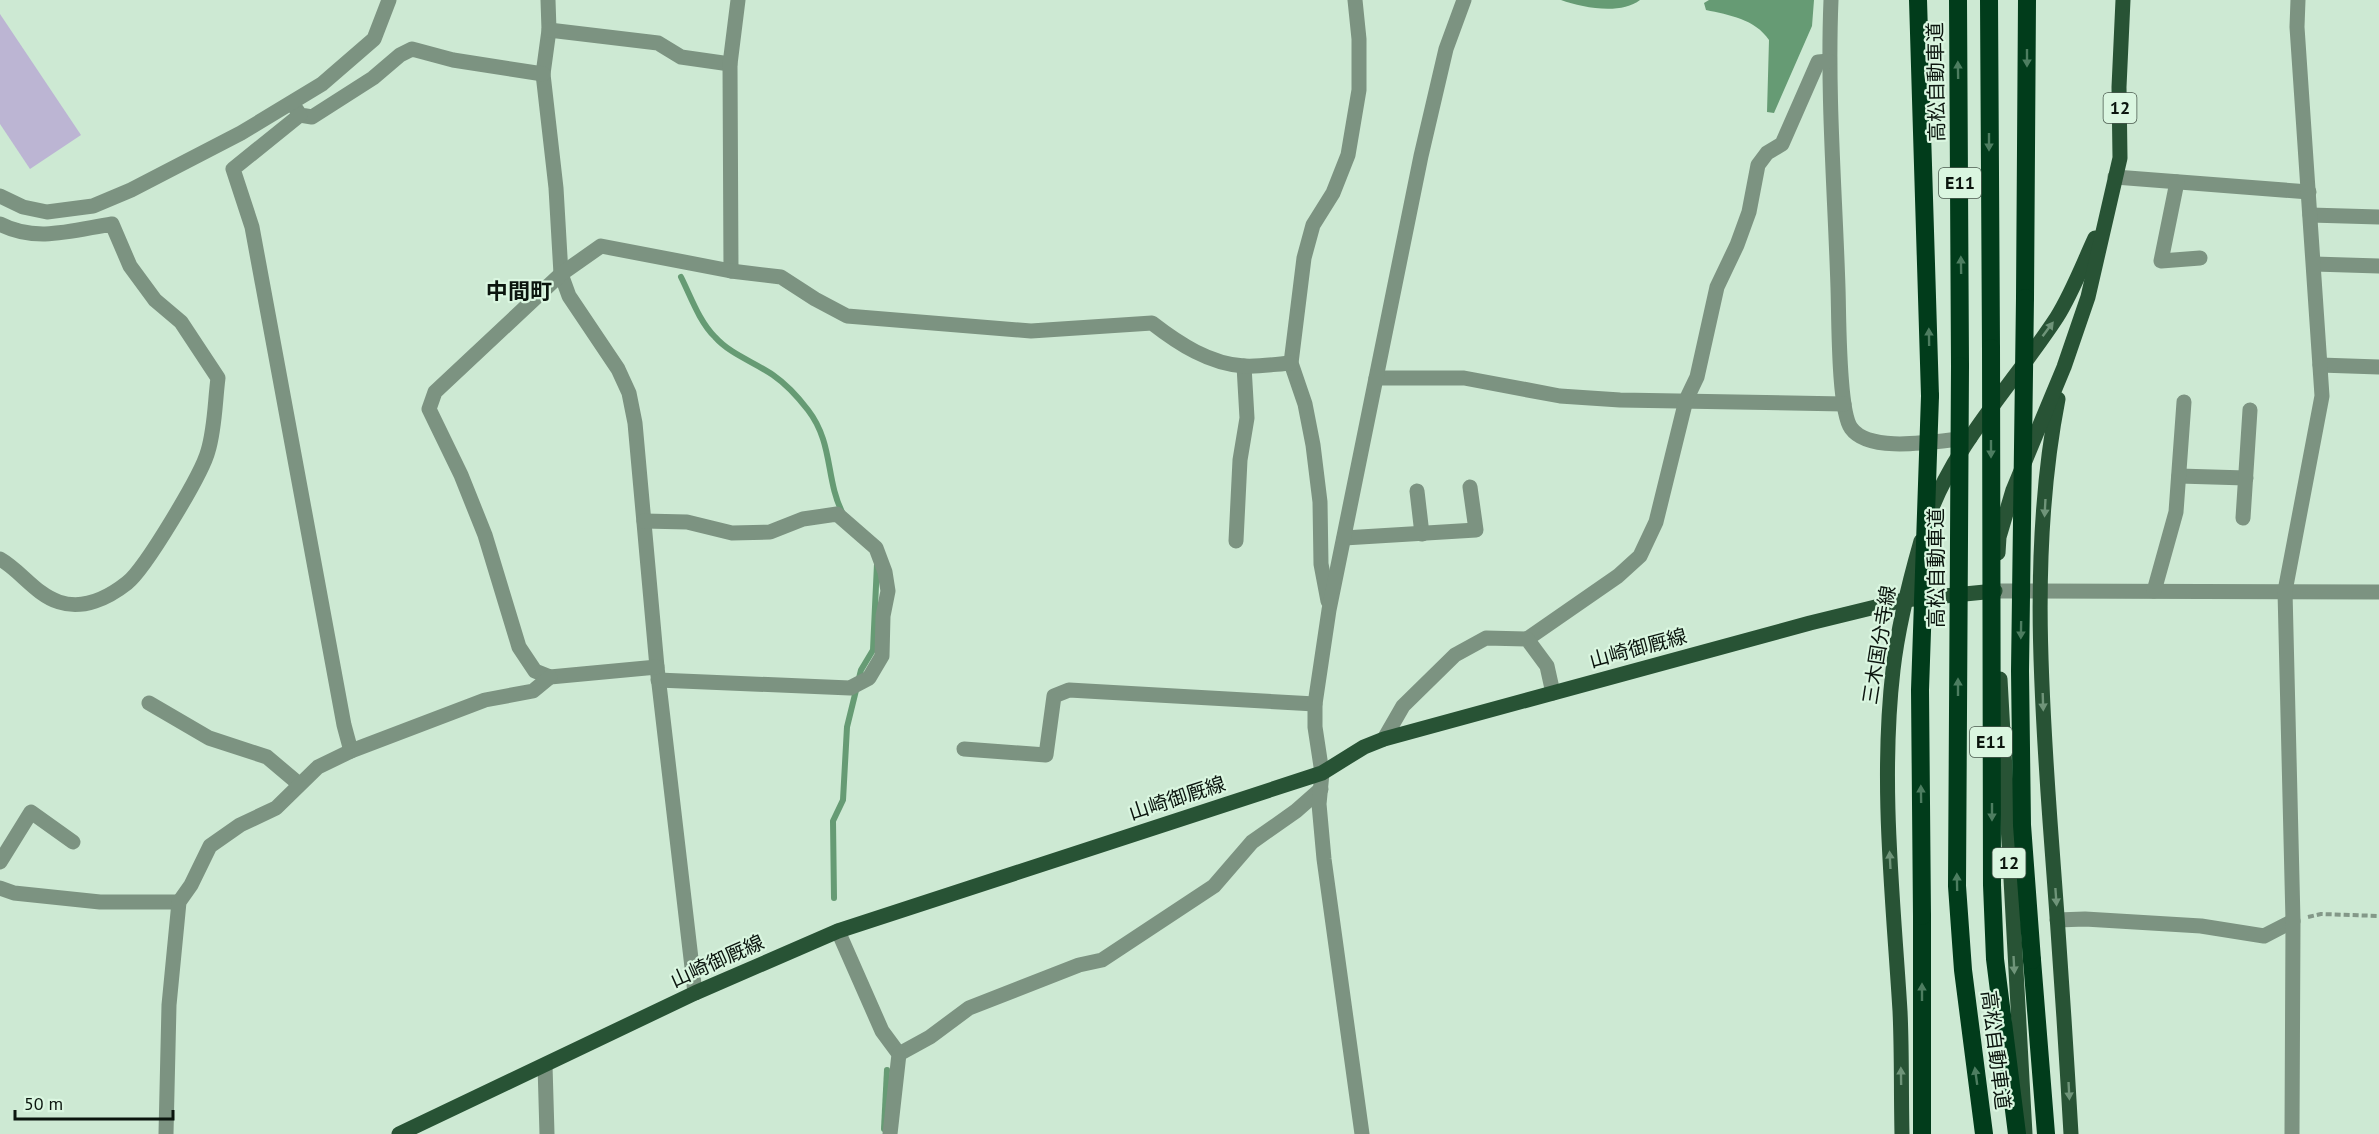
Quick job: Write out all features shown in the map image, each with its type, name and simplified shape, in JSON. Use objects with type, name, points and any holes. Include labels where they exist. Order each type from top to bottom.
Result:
[{"type":"highway","points":[[1918,0],[1930,396],[1920,690],[1922,1134]]},
{"type":"highway","name":"高松自動車道","points":[[1958,0],[1960,366],[1957,886],[1968,1014],[1984,1134]]},
{"type":"highway","name":"高松自動車道","points":[[1989,0],[1992,885],[1995,959],[2017,1134]]},
{"type":"highway","points":[[2027,0],[2020,671],[2022,825],[2046,1134]]},
{"type":"main road","name":"三木国分寺線","points":[[2025,1134],[1995,591],[2000,537],[2013,490],[2064,367],[2088,297],[2120,158],[2119,87],[2123,0]]},
{"type":"main road","name":"三木国分寺線","points":[[1902,1134],[1900,1014],[1887,808],[1888,739],[1893,669],[1904,600],[1940,486],[2058,316],[2106,215]]},
{"type":"main road","points":[[2064,367],[2048,450],[2040,591],[2044,729],[2071,1134]]},
{"type":"main road","name":"山崎御厩線","points":[[399,1134],[695,993],[838,931],[1322,773],[1364,747],[1384,739],[1904,600],[1995,591]]},
{"type":"street","points":[[351,751],[344,725],[252,227],[233,169],[322,84],[374,39],[389,0]]},
{"type":"street","points":[[548,0],[549,30],[543,74],[556,188],[561,274],[568,296],[618,369],[629,393],[635,423],[657,673],[695,993]]},
{"type":"street","points":[[731,271],[730,64],[738,0]]},
{"type":"street","points":[[1329,610],[1321,564],[1320,502],[1313,445],[1305,404],[1291,363],[1304,258],[1313,225],[1333,193],[1348,154],[1359,90],[1359,39],[1355,0]]},
{"type":"street","points":[[1362,1134],[1324,859],[1319,804],[1322,773],[1315,727],[1315,704],[1329,610],[1421,156],[1446,49],[1464,0]]},
{"type":"street","points":[[1831,0],[1829,61],[1844,404],[1851,428],[1867,440],[1888,444],[1973,438]]},
{"type":"street","points":[[2292,1134],[2293,921],[2285,591],[2289,558],[2318,425],[2322,396],[2297,27],[2298,0]]},
{"type":"street","points":[[549,30],[658,43],[681,57],[730,64]]},
{"type":"street","points":[[297,109],[312,117],[373,78],[400,55],[412,49],[453,60],[543,74]]},
{"type":"street","points":[[1384,739],[1403,706],[1455,655],[1486,638],[1527,639],[1618,576],[1640,556],[1656,522],[1686,400],[1697,377],[1717,286],[1737,245],[1749,212],[1758,165],[1767,153],[1782,144],[1818,62],[1829,61]]},
{"type":"street","points":[[0,196],[23,207],[47,212],[93,206],[297,109]]},
{"type":"street","points":[[2115,177],[2309,192]]},
{"type":"street","points":[[2177,182],[2161,261],[2200,258]]},
{"type":"street","points":[[2310,215],[2379,217]]},
{"type":"street","points":[[0,224],[11,230],[43,236],[112,224],[130,266],[156,300],[182,322],[218,378],[208,451],[170,525],[128,583],[91,604],[59,602],[28,583],[13,566],[0,559]]},
{"type":"street","points":[[644,521],[687,522],[732,533],[770,532],[803,519],[837,514],[876,548],[885,572],[888,591],[883,616],[882,656],[869,678],[850,688],[657,673],[550,677],[535,671],[519,647],[485,535],[461,475],[429,409],[435,392],[561,274],[601,246],[731,271],[781,277],[815,300],[847,316],[1031,331],[1152,323],[1173,339],[1209,358],[1244,366],[1291,363]]},
{"type":"street","points":[[2313,264],[2379,266]]},
{"type":"street","points":[[2320,365],[2379,367]]},
{"type":"street","points":[[1236,541],[1240,460],[1247,418],[1244,366]]},
{"type":"street","points":[[1376,378],[1464,378],[1560,396],[1762,401],[1801,405],[1844,404]]},
{"type":"street","points":[[2154,591],[2176,512],[2184,402]]},
{"type":"street","points":[[2243,518],[2250,410]]},
{"type":"street","points":[[2179,476],[2246,478]]},
{"type":"street","points":[[1344,538],[1476,530],[1470,488]]},
{"type":"street","points":[[1417,491],[1422,534]]},
{"type":"street","points":[[1995,591],[2379,592]]},
{"type":"street","points":[[1527,639],[1547,666],[1553,693]]},
{"type":"street","points":[[166,1134],[169,1005],[179,902],[191,885],[210,846],[240,825],[276,808],[318,767],[351,751],[485,700],[533,691],[550,677]]},
{"type":"street","points":[[964,749],[1046,755],[1054,696],[1069,690],[1315,704]]},
{"type":"street","points":[[149,703],[209,738],[267,758],[299,784]]},
{"type":"street","points":[[899,1054],[930,1037],[969,1008],[1079,965],[1102,960],[1215,886],[1252,842],[1296,811],[1320,789]]},
{"type":"street","points":[[0,862],[31,812],[73,842]]},
{"type":"street","points":[[0,888],[14,892],[100,902],[179,902]]},
{"type":"street","points":[[2058,920],[2085,919],[2201,926],[2264,936],[2293,921]]},
{"type":"street","points":[[838,931],[882,1031],[899,1054],[890,1134]]},
{"type":"street","points":[[545,1065],[547,1134]]},
{"type":"path","points":[[2293,921],[2321,914],[2379,916]]},
{"type":"shaded area","points":[[1561,0],[1640,0],[1632,5],[1602,9]]},
{"type":"shaded area","points":[[1709,0],[1814,0],[1812,26],[1774,113],[1767,112],[1769,40],[1749,23],[1706,10],[1704,3]]},
{"type":"building","points":[[0,14],[81,135],[30,169],[0,124]]},
{"type":"waterway","points":[[681,277],[709,331],[735,353],[778,379],[808,410],[822,436],[837,501],[843,514]]},
{"type":"waterway","points":[[834,898],[833,821],[843,800],[847,727],[861,670],[873,650],[877,564]]},
{"type":"waterway","points":[[884,1129],[887,1070]]},
{"type":"district","name":"中間町","points":[[519,291]]}]
